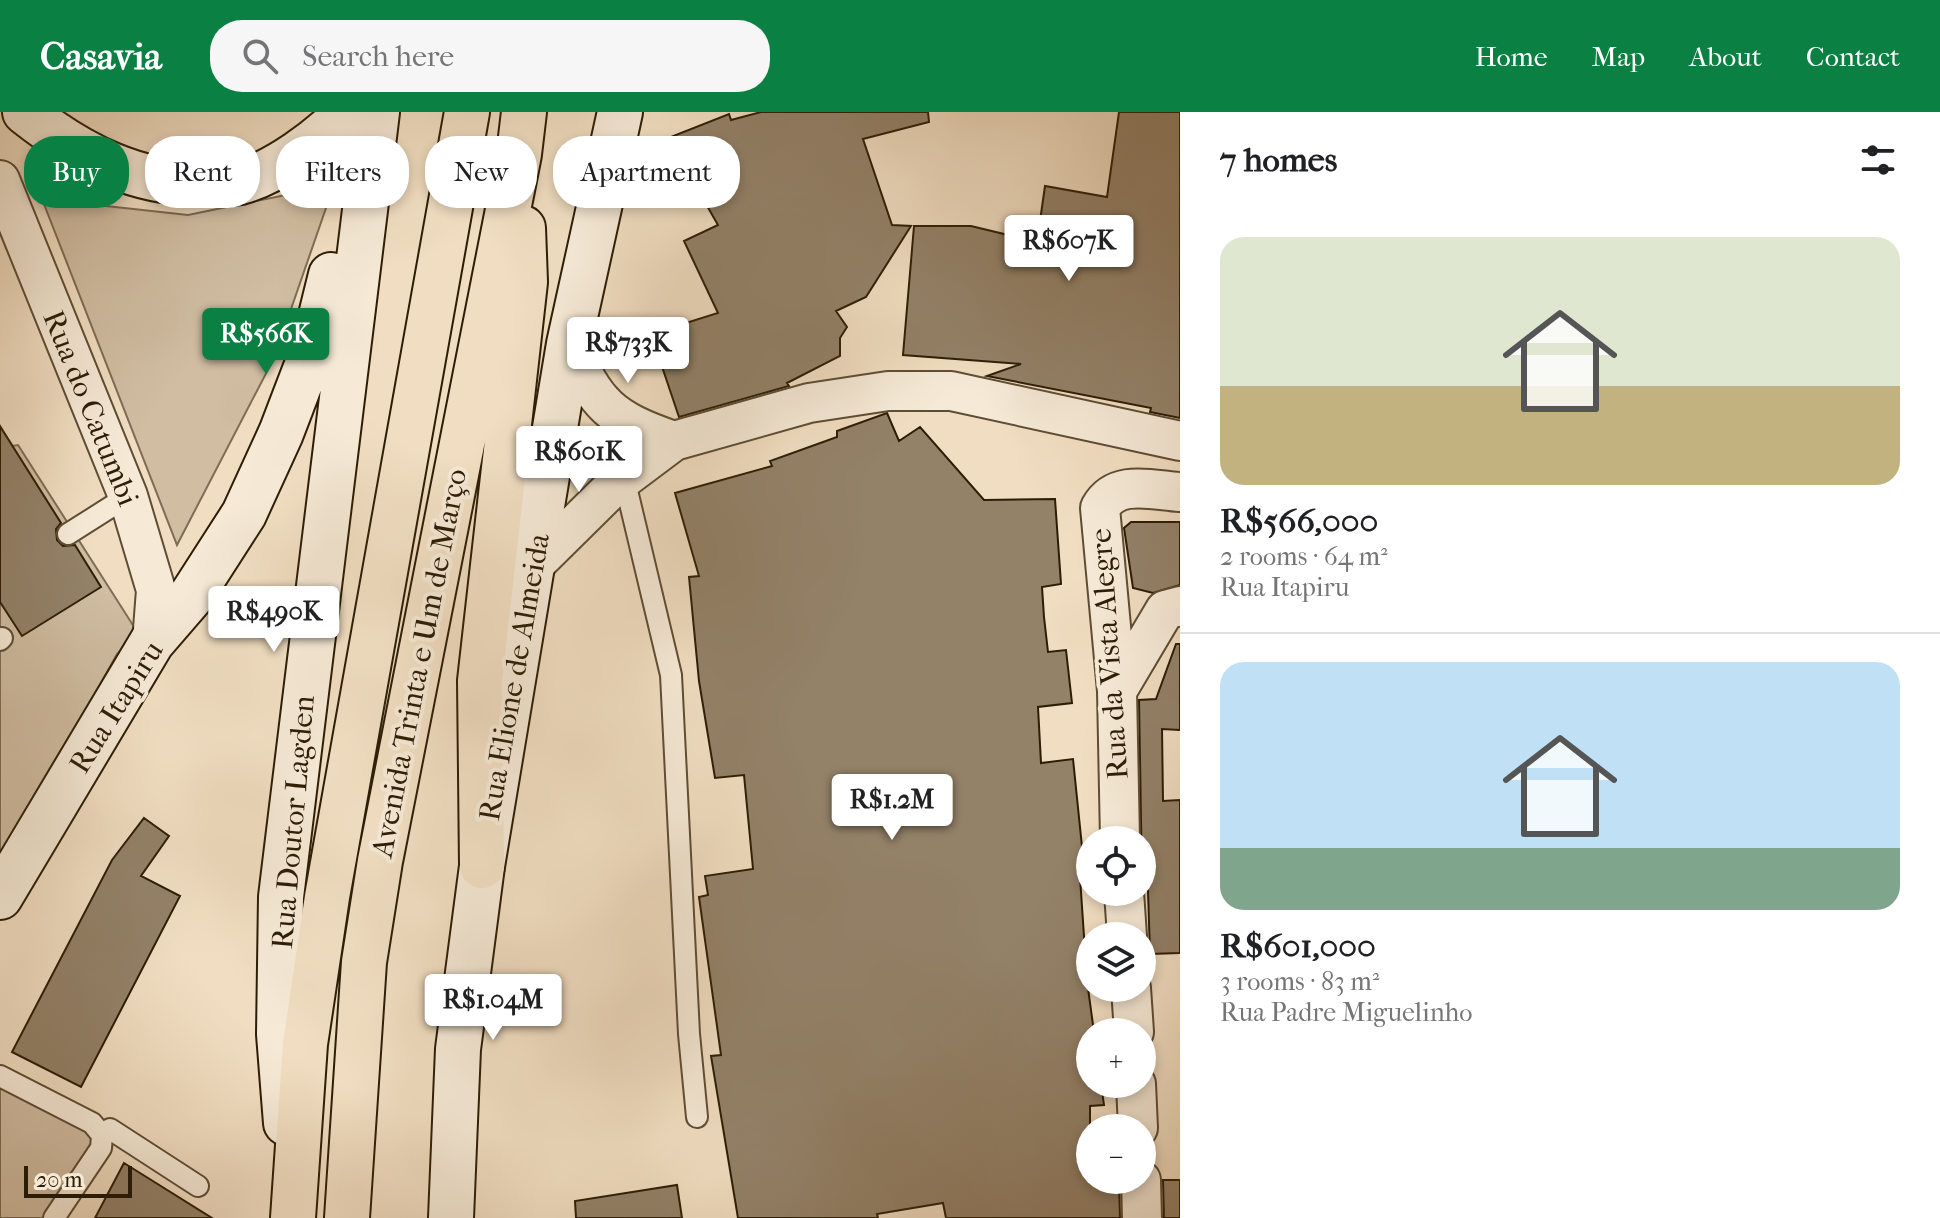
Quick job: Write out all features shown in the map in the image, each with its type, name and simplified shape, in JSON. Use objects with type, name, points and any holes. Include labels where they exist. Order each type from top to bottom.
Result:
[{"type":"main road","points":[[25,112],[55,136],[98,160],[145,178],[187,184],[240,182],[308,146],[347,112]]},
{"type":"main road","name":"Rua Itapiru","points":[[0,897],[152,642],[190,598],[244,514],[281,433],[312,352],[374,112]]},
{"type":"main road","name":"Rua Doutor Lagden","points":[[292,1209],[279,1034],[281,897],[374,112]]},
{"type":"main road","name":"Avenida Trinta e Um de Março","points":[[292,1209],[305,1044],[327,897],[467,112]]},
{"type":"main road","name":"Rua Elione de Almeida","points":[[482,866],[569,344],[620,112]]},
{"type":"main road","points":[[451,1218],[458,1049],[482,866],[480,681],[525,282],[522,133]]},
{"type":"main road","name":"Avenida Trinta e Um de Março","points":[[347,1218],[363,978],[376,890],[522,133]]},
{"type":"street","name":"Rua do Catumbi","points":[[0,180],[128,496],[156,590],[152,642]]},
{"type":"street","points":[[569,344],[581,372],[609,411],[628,424],[674,441]]},
{"type":"street","points":[[533,566],[624,478],[674,441],[809,403],[888,391],[951,391],[1180,441]]},
{"type":"street","name":"Rua da Vista Alegre","points":[[1120,826],[1117,691],[1100,508],[1115,491],[1133,488],[1180,492]]},
{"type":"street","points":[[1117,691],[1165,610],[1180,606]]},
{"type":"street","points":[[1141,1194],[1142,1218]]},
{"type":"lane","points":[[624,478],[671,675],[689,1034],[697,1117]]},
{"type":"lane","points":[[68,534],[128,496]]},
{"type":"lane","points":[[0,1076],[92,1123],[102,1135],[101,1148],[54,1218]]},
{"type":"lane","points":[[110,1129],[198,1186]]},
{"type":"shaded area","points":[[276,197],[276,208],[326,208],[274,358],[177,545],[46,208],[124,208],[188,215],[222,208],[260,208],[260,200]]},
{"type":"shaded area","points":[[18,445],[138,633],[117,654],[0,864],[0,448]]},
{"type":"shaded area","points":[[0,1082],[98,1136],[43,1218],[0,1218]]},
{"type":"building","points":[[761,112],[928,112],[929,122],[863,139],[892,225],[911,226],[866,297],[836,311],[847,327],[840,338],[840,356],[787,383],[789,386],[679,417],[651,334],[718,313],[684,241],[718,225],[708,208],[740,208],[740,136],[673,136],[729,114],[731,120]]},
{"type":"building","points":[[1119,112],[1180,112],[1180,418],[1150,412],[1151,408],[987,376],[1021,364],[903,355],[914,226],[971,226],[1037,242],[1045,186],[1107,197]]},
{"type":"building","points":[[887,413],[899,441],[920,427],[984,500],[1055,499],[1061,584],[1042,587],[1044,617],[1048,652],[1066,650],[1072,703],[1038,707],[1041,763],[1073,759],[1080,826],[1076,826],[1076,906],[1082,906],[1083,922],[1076,922],[1076,1002],[1090,1002],[1092,1018],[1076,1018],[1076,1098],[1103,1098],[1104,1105],[1090,1106],[1090,1114],[1076,1114],[1076,1194],[1119,1194],[1120,1218],[946,1218],[943,1203],[877,1214],[878,1218],[738,1218],[711,1056],[721,1055],[699,897],[708,895],[705,876],[753,869],[744,775],[715,778],[699,681],[689,577],[699,576],[675,493],[772,466],[770,461],[837,437],[837,431]]},
{"type":"building","points":[[0,426],[61,523],[56,529],[57,540],[63,546],[75,545],[101,587],[22,636],[0,602]]},
{"type":"building","points":[[1131,522],[1180,522],[1180,585],[1153,593],[1133,588],[1124,528]]},
{"type":"building","points":[[1176,644],[1180,644],[1180,730],[1162,729],[1163,801],[1180,800],[1180,953],[1156,954],[1156,922],[1149,922],[1148,906],[1156,906],[1156,826],[1141,826],[1139,700],[1156,699]]},
{"type":"building","points":[[144,818],[169,836],[141,876],[180,896],[81,1087],[12,1052],[112,860]]},
{"type":"building","points":[[124,1163],[212,1218],[95,1218]]},
{"type":"building","points":[[1163,1180],[1180,1180],[1180,1218],[1164,1218]]},
{"type":"building","points":[[677,1185],[682,1218],[576,1218],[575,1201]]}]
